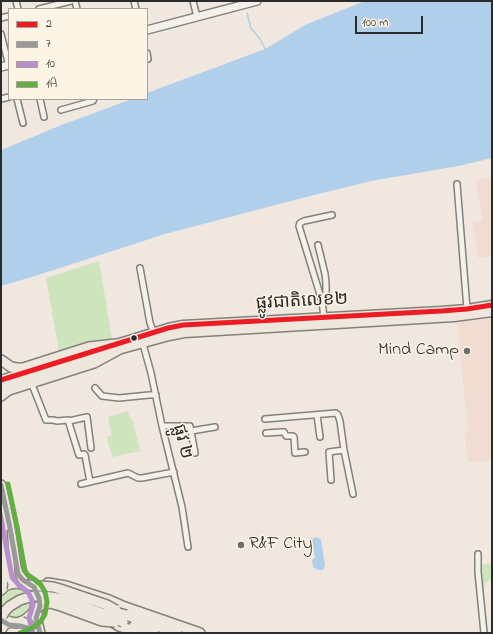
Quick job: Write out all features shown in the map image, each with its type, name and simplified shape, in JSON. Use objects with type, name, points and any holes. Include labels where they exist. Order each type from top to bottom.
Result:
[{"type":"highway","points":[[1,360],[11,367],[23,368],[89,347],[117,347]]},
{"type":"highway","points":[[1,396],[9,390],[94,362],[117,347]]},
{"type":"highway","points":[[1,485],[16,567],[18,574],[35,595],[37,621],[40,633]]},
{"type":"highway","points":[[1,505],[4,566],[1,588]]},
{"type":"highway","points":[[3,528],[11,579],[14,583]]},
{"type":"highway","points":[[1,588],[10,580],[18,580],[65,590],[107,605],[123,622],[177,633]]},
{"type":"highway","points":[[1,588],[14,583],[25,582]]},
{"type":"highway","points":[[1,609],[7,602],[18,595],[32,591],[59,593],[106,610],[140,633]]},
{"type":"highway","points":[[31,633],[29,629],[10,621],[5,611],[20,600],[33,596],[41,596],[63,599],[154,633]]},
{"type":"highway","points":[[1,630],[4,625],[10,621],[30,617],[41,605],[50,603],[102,621],[123,622],[200,633]]},
{"type":"highway","points":[[3,633],[10,621]]},
{"type":"highway","points":[[10,621],[28,624],[35,633]]},
{"type":"main road","name":"ផ្លូវជាតិលេខ២","points":[[117,347],[143,344],[184,333],[441,314],[492,305]]},
{"type":"main road","name":"ផ្លូវជាតិលេខ២","points":[[441,314],[468,316],[492,312]]},
{"type":"main road","name":"ផ្លូវជាតិលេខ២","points":[[117,347],[168,328],[188,325],[324,317],[364,319]]},
{"type":"main road","points":[[1,386],[117,347]]},
{"type":"main road","points":[[1,380],[88,356]]},
{"type":"street","points":[[43,8],[71,1]]},
{"type":"street","points":[[193,1],[197,17]]},
{"type":"street","points":[[148,30],[257,1]]},
{"type":"street","points":[[1,34],[8,61]]},
{"type":"street","points":[[17,100],[23,123]]},
{"type":"street","points":[[40,100],[44,117]]},
{"type":"street","points":[[60,110],[94,100]]},
{"type":"street","points":[[457,184],[467,309]]},
{"type":"street","points":[[324,317],[322,301],[300,223],[332,215]]},
{"type":"street","points":[[318,245],[326,284],[326,293],[322,301]]},
{"type":"street","points":[[140,268],[150,323],[154,333]]},
{"type":"street","name":"ផ្លូវ ២","points":[[143,344],[182,507],[188,547]]},
{"type":"street","points":[[31,382],[46,420],[69,421],[87,417],[91,448]]},
{"type":"street","points":[[95,388],[102,396],[119,398],[156,395]]},
{"type":"street","points":[[265,419],[336,413],[340,421],[344,450],[354,494]]},
{"type":"street","points":[[317,415],[320,437]]},
{"type":"street","points":[[69,421],[79,455],[85,455],[90,482]]},
{"type":"street","points":[[162,426],[189,426],[195,452]]},
{"type":"street","points":[[191,431],[215,428]]},
{"type":"street","points":[[266,433],[284,432],[286,436],[293,436],[295,453],[305,452]]},
{"type":"street","points":[[331,480],[329,452],[344,450]]},
{"type":"street","points":[[81,484],[128,473],[138,478],[142,478],[174,472]]},
{"type":"street","points":[[478,554],[478,572],[484,633]]},
{"type":"shaded area","points":[[492,177],[492,255],[478,258],[472,222],[483,220],[475,180]]},
{"type":"shaded area","points":[[492,318],[492,460],[468,462],[464,432],[468,431],[457,323]]},
{"type":"green space","points":[[99,261],[112,339],[87,343],[59,351],[46,278]]},
{"type":"green space","points":[[128,411],[129,416],[133,421],[140,451],[112,457],[107,437],[112,435],[108,417]]},
{"type":"green space","points":[[492,563],[491,578],[479,590],[477,565]]},
{"type":"green space","points":[[17,586],[28,591],[33,602],[29,613],[17,619],[9,617],[1,609],[1,597],[7,589]]},
{"type":"water","points":[[365,1],[492,1],[492,158],[458,166],[371,181],[306,197],[165,234],[1,286],[1,150],[64,124],[129,100],[148,100],[148,93],[265,49],[307,24]]},
{"type":"water","points":[[315,537],[321,539],[325,566],[323,570],[318,570],[313,567],[312,560],[315,558],[311,541]]},
{"type":"waterway","points":[[247,13],[251,28],[260,39],[265,49]]},
{"type":"transit line","name":"2","points":[[1,380],[168,328],[183,325],[441,311],[492,305]]},
{"type":"transit line","name":"1A","points":[[8,484],[25,571],[41,585],[45,592],[47,602],[45,614],[41,621],[34,627],[20,633]]},
{"type":"transit line","name":"7","points":[[1,485],[18,574],[23,580],[34,587],[39,598],[40,606],[36,618],[40,633]]},
{"type":"transit line","name":"10","points":[[1,519],[12,577],[28,592],[32,600],[33,605],[29,618],[33,633]]},
{"type":"transit line","name":"7","points":[[1,620],[9,625],[27,628],[31,633]]},
{"type":"place","name":"Mind Camp","points":[[467,351]]},
{"type":"place","name":"R&F City","points":[[241,545]]}]
